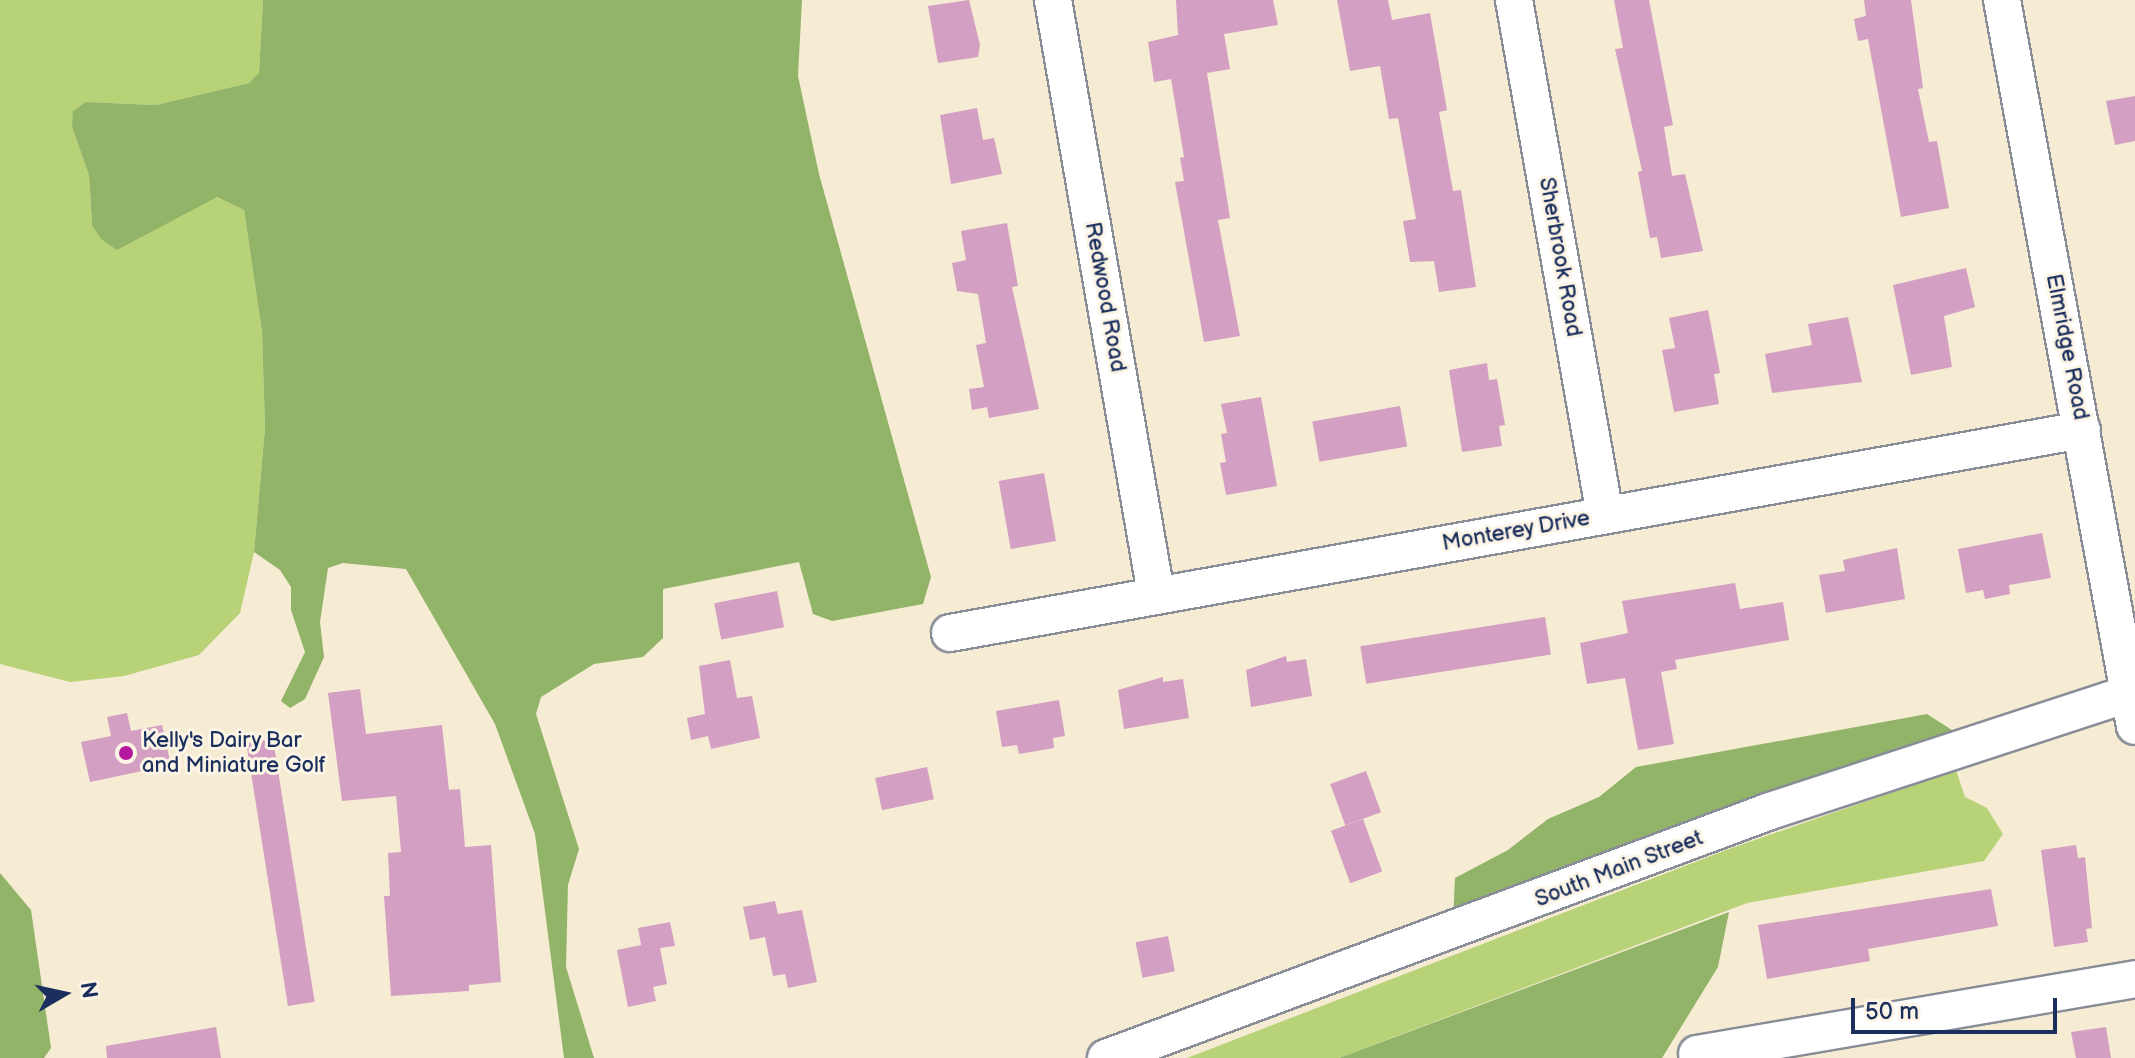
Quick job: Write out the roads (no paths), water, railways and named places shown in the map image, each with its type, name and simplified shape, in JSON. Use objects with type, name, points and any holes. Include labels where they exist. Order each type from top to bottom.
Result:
[{"type":"street","name":"Redwood Road","points":[[1053,0],[1156,594]]},
{"type":"street","name":"Sherbrook Road","points":[[1514,0],[1605,515]]},
{"type":"street","name":"Elmridge Road","points":[[2002,0],[2133,704]]},
{"type":"street","name":"Monterey Drive","points":[[950,633],[2082,430]]},
{"type":"street","name":"South Main Street","points":[[1106,1058],[1783,806],[2133,704]]},
{"type":"street","points":[[1697,1054],[2135,979]]},
{"type":"place","name":"Kelly's Dairy Bar and Miniature Golf","points":[[126,753]]}]
